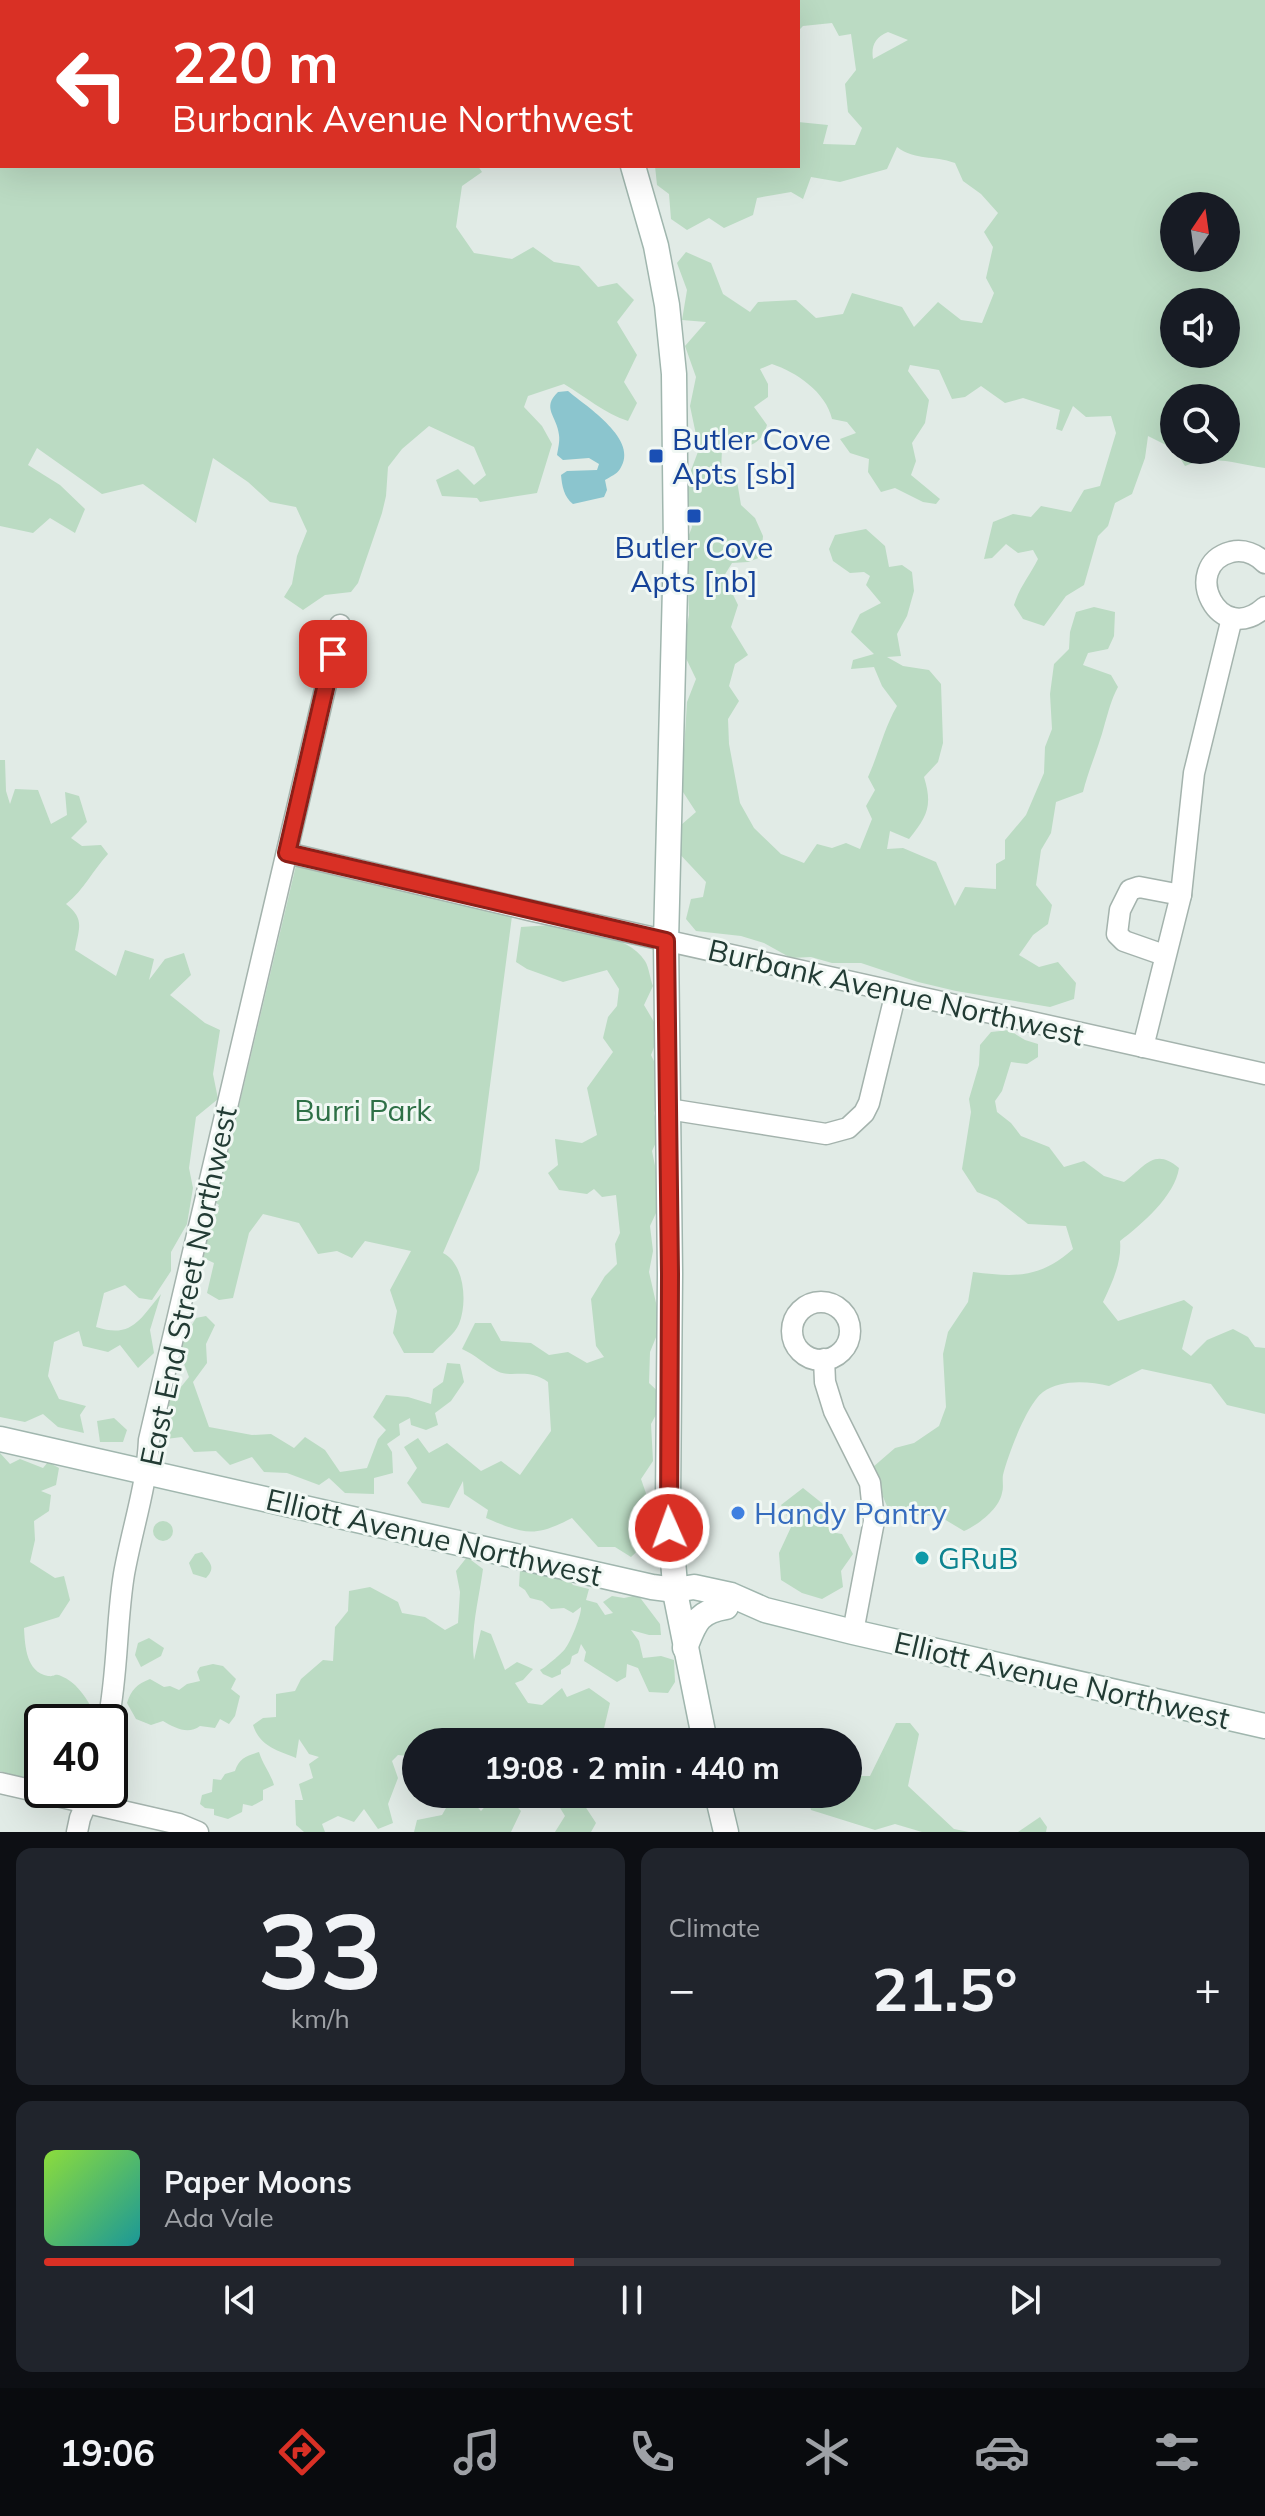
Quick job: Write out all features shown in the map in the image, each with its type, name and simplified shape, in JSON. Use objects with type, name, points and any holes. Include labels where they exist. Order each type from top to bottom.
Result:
[{"type":"street","points":[[634,168],[656,246],[667,305],[674,374],[676,548],[666,941],[670,1274],[668,1500],[676,1593],[702,1728]]},
{"type":"street","points":[[1265,563],[1252,553],[1241,551],[1220,557],[1207,575],[1208,597],[1222,614],[1232,618],[1254,616],[1265,607]]},
{"type":"street","points":[[1143,1047],[1181,895],[1194,773],[1232,618]]},
{"type":"street","points":[[287,853],[340,625]]},
{"type":"street","name":"Burbank Avenue Northwest","points":[[287,853],[1265,1074]]},
{"type":"street","name":"East End Street Northwest","points":[[111,1704],[124,1573],[148,1472],[149,1440],[287,853]]},
{"type":"street","points":[[1164,955],[1124,941],[1117,934],[1120,910],[1130,890],[1139,887],[1181,895]]},
{"type":"street","points":[[668,1109],[810,1133],[837,1133],[848,1128],[864,1113],[869,1103],[896,992]]},
{"type":"street","points":[[824,1359],[825,1382],[834,1411],[870,1483],[874,1521],[853,1632]]},
{"type":"street","name":"Elliott Avenue Northwest","points":[[0,1439],[652,1587],[726,1607],[765,1610],[1265,1726]]},
{"type":"street","name":"Elliott Avenue Northwest","points":[[676,1593],[694,1587],[731,1595],[765,1610]]},
{"type":"street","points":[[685,1648],[695,1621],[711,1610],[726,1607]]},
{"type":"street","points":[[0,1783],[24,1787]]},
{"type":"street","points":[[77,1832],[84,1808]]},
{"type":"street","points":[[126,1808],[198,1832]]},
{"type":"street","points":[[720,1808],[726,1832]]},
{"type":"green space","points":[[800,0],[1265,0],[1265,468],[1240,463],[1240,384],[1160,384],[1160,442],[1148,436],[1145,458],[1132,494],[1115,503],[1108,526],[1098,536],[1084,585],[1066,596],[1044,626],[1023,619],[1014,605],[1038,559],[1033,550],[1018,553],[1006,544],[992,558],[984,559],[993,522],[1013,514],[1031,517],[1041,506],[1071,512],[1084,490],[1100,486],[1116,433],[1111,416],[1086,417],[1073,406],[1062,431],[1056,429],[1060,410],[1023,398],[1005,403],[981,386],[965,397],[952,399],[939,370],[910,365],[908,371],[929,400],[925,423],[912,443],[916,461],[911,475],[940,499],[936,504],[923,502],[895,488],[881,492],[868,472],[869,459],[850,453],[840,439],[856,433],[847,422],[832,419],[829,409],[809,384],[772,364],[760,369],[768,384],[768,397],[754,407],[767,425],[764,433],[750,445],[722,449],[721,472],[737,481],[741,505],[755,518],[763,536],[761,557],[732,563],[724,576],[738,605],[731,627],[748,655],[735,664],[729,686],[739,701],[728,719],[729,744],[740,803],[754,828],[781,854],[804,863],[817,844],[832,848],[846,843],[860,849],[872,819],[866,806],[875,790],[868,777],[897,706],[882,686],[874,667],[851,669],[853,660],[874,654],[851,632],[860,614],[881,603],[866,585],[870,576],[864,572],[850,573],[833,561],[829,549],[835,535],[866,529],[885,546],[889,567],[902,565],[912,572],[914,591],[907,616],[897,634],[901,656],[887,657],[903,666],[929,670],[941,684],[943,743],[938,762],[924,777],[928,804],[924,817],[909,839],[890,831],[887,849],[903,848],[936,862],[955,906],[965,887],[996,889],[996,864],[1005,859],[1005,840],[1026,815],[1044,773],[1045,747],[1052,729],[1050,694],[1054,664],[1069,649],[1076,612],[1094,607],[1115,612],[1114,636],[1108,649],[1088,653],[1083,665],[1111,675],[1118,687],[1083,792],[1056,802],[1051,833],[1041,850],[1036,885],[1052,905],[1048,924],[1033,935],[1019,955],[1039,967],[1058,962],[1076,983],[1074,999],[1050,1007],[956,991],[861,963],[832,963],[811,957],[791,958],[764,943],[741,936],[696,931],[686,919],[691,899],[703,897],[706,882],[675,849],[681,825],[696,812],[683,792],[687,702],[696,679],[682,650],[689,615],[687,540],[692,527],[685,498],[687,481],[699,449],[690,406],[696,377],[685,346],[706,322],[682,320],[687,290],[677,263],[686,252],[711,263],[723,294],[750,312],[758,302],[796,300],[816,318],[843,314],[852,293],[902,307],[914,327],[938,302],[961,320],[982,323],[994,293],[986,278],[993,247],[984,232],[998,213],[981,194],[963,181],[955,163],[918,156],[897,147],[887,169],[840,182],[811,177],[803,199],[791,192],[757,198],[753,215],[724,228],[709,218],[687,230],[671,219],[669,194],[657,185],[655,168],[800,168],[800,122],[828,125],[823,144],[855,145],[862,128],[848,112],[845,84],[856,70],[851,34],[839,36],[832,23],[800,29]],"holes":[[[888,32],[908,40],[873,59],[875,42]]]},
{"type":"green space","points":[[0,168],[479,168],[482,172],[462,186],[456,227],[474,253],[512,259],[533,247],[554,262],[579,266],[598,287],[617,283],[634,300],[617,322],[637,355],[624,382],[637,403],[628,421],[564,384],[528,396],[524,407],[542,426],[552,444],[537,493],[480,502],[477,498],[442,496],[436,480],[458,469],[474,485],[486,475],[474,447],[429,426],[402,449],[388,467],[382,513],[358,583],[351,592],[325,595],[303,610],[284,597],[292,584],[297,556],[307,531],[296,507],[270,502],[213,458],[196,523],[143,484],[102,494],[37,448],[28,465],[60,485],[85,509],[75,533],[50,518],[33,533],[0,526]]},
{"type":"green space","points":[[0,760],[5,760],[6,791],[10,804],[15,789],[38,790],[51,824],[67,815],[65,792],[79,796],[87,822],[71,838],[82,846],[101,845],[108,854],[66,904],[78,919],[75,950],[116,976],[125,950],[154,959],[149,980],[165,959],[184,953],[191,975],[170,995],[205,1023],[220,1030],[213,1074],[218,1099],[196,1117],[189,1168],[193,1188],[187,1224],[171,1252],[171,1271],[152,1300],[139,1298],[125,1285],[104,1293],[96,1327],[108,1330],[127,1328],[141,1319],[161,1294],[150,1330],[154,1353],[138,1368],[120,1345],[108,1352],[83,1346],[79,1331],[54,1342],[48,1376],[59,1399],[86,1406],[80,1415],[84,1433],[58,1427],[43,1414],[25,1422],[0,1417]]},
{"type":"green space","name":"Burri Park","points":[[297,861],[512,916],[479,1170],[443,1253],[456,1265],[460,1274],[462,1315],[454,1332],[433,1353],[404,1353],[393,1333],[397,1311],[390,1290],[411,1251],[365,1241],[352,1258],[337,1251],[318,1254],[299,1223],[263,1214],[249,1233],[233,1298],[219,1300],[207,1293],[214,1263],[199,1256],[206,1229],[219,1205],[216,1203]]},
{"type":"green space","points":[[551,925],[615,940],[637,952],[646,964],[653,986],[644,1005],[660,1032],[651,1055],[665,1084],[654,1113],[660,1134],[652,1151],[662,1200],[650,1226],[653,1251],[649,1272],[661,1325],[650,1352],[649,1383],[665,1398],[651,1424],[653,1461],[641,1479],[649,1502],[642,1517],[645,1544],[631,1557],[615,1547],[598,1547],[572,1518],[548,1529],[529,1532],[486,1518],[488,1510],[464,1494],[463,1481],[449,1508],[422,1503],[407,1483],[417,1468],[404,1447],[418,1438],[429,1453],[447,1443],[481,1471],[501,1461],[520,1475],[551,1431],[548,1382],[533,1375],[497,1371],[462,1349],[475,1323],[491,1323],[501,1341],[531,1343],[549,1355],[568,1352],[587,1363],[604,1357],[596,1346],[591,1299],[605,1276],[617,1264],[615,1244],[620,1233],[616,1195],[602,1197],[594,1189],[587,1194],[559,1190],[548,1173],[558,1165],[555,1139],[582,1143],[597,1135],[587,1088],[613,1052],[603,1038],[608,1017],[617,1006],[619,989],[607,970],[563,982],[516,962],[521,927]]},
{"type":"green space","points":[[1009,1030],[1038,1044],[1038,1057],[1027,1064],[1011,1062],[1002,1091],[995,1101],[997,1112],[1021,1136],[1049,1147],[1064,1167],[1084,1161],[1104,1176],[1124,1182],[1156,1159],[1163,1159],[1179,1168],[1164,1199],[1120,1241],[1118,1265],[1103,1302],[1118,1321],[1184,1300],[1193,1307],[1182,1349],[1191,1356],[1207,1340],[1233,1329],[1248,1337],[1255,1347],[1265,1348],[1265,1414],[1227,1405],[1211,1384],[1142,1369],[1109,1386],[1075,1382],[1050,1388],[1037,1398],[1019,1430],[1005,1466],[1003,1491],[997,1505],[981,1521],[964,1531],[939,1516],[890,1513],[873,1467],[895,1448],[914,1443],[939,1426],[946,1407],[943,1354],[948,1332],[968,1302],[973,1272],[1026,1274],[1049,1266],[1073,1249],[1066,1226],[1028,1224],[997,1200],[977,1192],[962,1169],[971,1112],[969,1099],[979,1065],[980,1045],[991,1032]]},
{"type":"green space","points":[[206,1316],[215,1325],[206,1344],[207,1363],[193,1382],[209,1427],[252,1435],[271,1434],[294,1448],[305,1437],[325,1450],[340,1472],[367,1468],[378,1439],[386,1430],[373,1417],[386,1395],[431,1404],[433,1389],[443,1382],[447,1363],[460,1364],[464,1382],[451,1401],[435,1413],[438,1425],[426,1430],[411,1425],[410,1418],[399,1424],[400,1435],[387,1444],[392,1452],[393,1473],[374,1478],[374,1494],[345,1493],[329,1478],[319,1485],[287,1473],[264,1472],[252,1457],[230,1465],[216,1451],[194,1452],[182,1437],[166,1439],[159,1426],[163,1409],[189,1377],[178,1348],[196,1318]]},
{"type":"green space","points":[[114,1418],[127,1430],[123,1442],[100,1442],[97,1421]]},
{"type":"green space","points":[[0,1453],[10,1464],[20,1459],[43,1468],[48,1462],[59,1468],[56,1485],[41,1491],[51,1495],[49,1511],[34,1521],[35,1540],[30,1562],[55,1578],[64,1576],[70,1600],[59,1617],[24,1628],[25,1643],[35,1669],[41,1674],[58,1675],[71,1682],[89,1704],[24,1704],[24,1777],[0,1771]]},
{"type":"green space","points":[[803,1488],[823,1504],[830,1532],[842,1534],[853,1554],[841,1571],[843,1587],[822,1599],[802,1593],[781,1580],[779,1553],[792,1525],[781,1505]]},
{"type":"green space","points":[[163,1521],[170,1524],[173,1531],[170,1538],[163,1541],[156,1538],[153,1531],[156,1524]]},
{"type":"green space","points":[[202,1552],[211,1568],[206,1578],[193,1574],[189,1563],[195,1554]]},
{"type":"green space","points":[[467,1557],[483,1569],[474,1626],[474,1660],[481,1630],[491,1634],[505,1670],[517,1662],[533,1669],[523,1680],[515,1683],[528,1703],[542,1705],[562,1688],[567,1697],[589,1688],[610,1703],[604,1728],[402,1728],[402,1755],[392,1761],[398,1778],[388,1804],[393,1823],[378,1829],[364,1809],[354,1822],[338,1816],[322,1824],[325,1832],[304,1832],[296,1825],[295,1800],[303,1800],[299,1784],[313,1778],[309,1764],[319,1757],[309,1754],[299,1739],[296,1758],[276,1750],[260,1738],[253,1725],[263,1718],[276,1717],[276,1694],[295,1691],[301,1679],[323,1660],[333,1661],[335,1627],[348,1611],[349,1591],[370,1587],[398,1602],[402,1613],[425,1617],[445,1630],[458,1623],[460,1592],[456,1571]]},
{"type":"green space","points":[[520,1570],[565,1575],[573,1585],[589,1589],[586,1600],[597,1603],[605,1615],[613,1613],[603,1602],[612,1596],[624,1598],[638,1595],[660,1624],[661,1635],[631,1630],[639,1641],[643,1658],[661,1656],[674,1660],[675,1682],[668,1693],[649,1692],[638,1668],[627,1664],[626,1677],[617,1682],[584,1661],[586,1652],[581,1644],[578,1653],[572,1656],[570,1664],[561,1670],[561,1674],[552,1678],[543,1674],[540,1670],[567,1646],[581,1607],[573,1613],[564,1608],[551,1609],[542,1601],[530,1598],[519,1586]]},
{"type":"green space","points":[[149,1638],[164,1648],[161,1656],[141,1667],[135,1655],[138,1643]]},
{"type":"green space","points":[[213,1664],[223,1666],[236,1679],[231,1689],[240,1696],[235,1716],[229,1724],[220,1719],[215,1728],[200,1726],[186,1730],[163,1721],[151,1725],[136,1719],[127,1703],[138,1685],[150,1679],[164,1687],[179,1690],[200,1681],[197,1672],[200,1667]]},
{"type":"green space","points":[[896,1723],[910,1723],[919,1734],[908,1786],[954,1829],[969,1832],[922,1832],[895,1824],[875,1830],[811,1810],[862,1808],[862,1776],[870,1776]]},
{"type":"green space","points":[[259,1752],[274,1785],[263,1790],[263,1800],[252,1806],[243,1804],[242,1812],[228,1819],[214,1815],[214,1809],[200,1804],[202,1795],[212,1792],[213,1779],[221,1780],[225,1774],[235,1771],[244,1758]]},
{"type":"green space","points":[[446,1808],[478,1808],[481,1811],[484,1808],[518,1808],[521,1811],[511,1832],[414,1832],[417,1820],[442,1815]]},
{"type":"green space","points":[[560,1808],[586,1808],[596,1823],[591,1832],[555,1832],[565,1816]]},
{"type":"green space","points":[[1040,1817],[1047,1827],[1046,1832],[1018,1832]]},
{"type":"water","points":[[568,391],[609,425],[623,447],[624,458],[618,471],[605,480],[607,490],[604,497],[573,504],[564,491],[561,475],[567,471],[597,470],[599,464],[589,458],[563,460],[557,455],[558,428],[550,408],[558,392]]},
{"type":"place","name":"Butler Cove Apts [sb]","points":[[656,456]]},
{"type":"place","name":"Butler Cove Apts [nb]","points":[[694,516]]},
{"type":"place","name":"Handy Pantry","points":[[738,1513]]},
{"type":"place","name":"GRuB","points":[[922,1558]]},
{"type":"route","points":[[333,654],[287,853],[666,941],[669,1528]]}]
